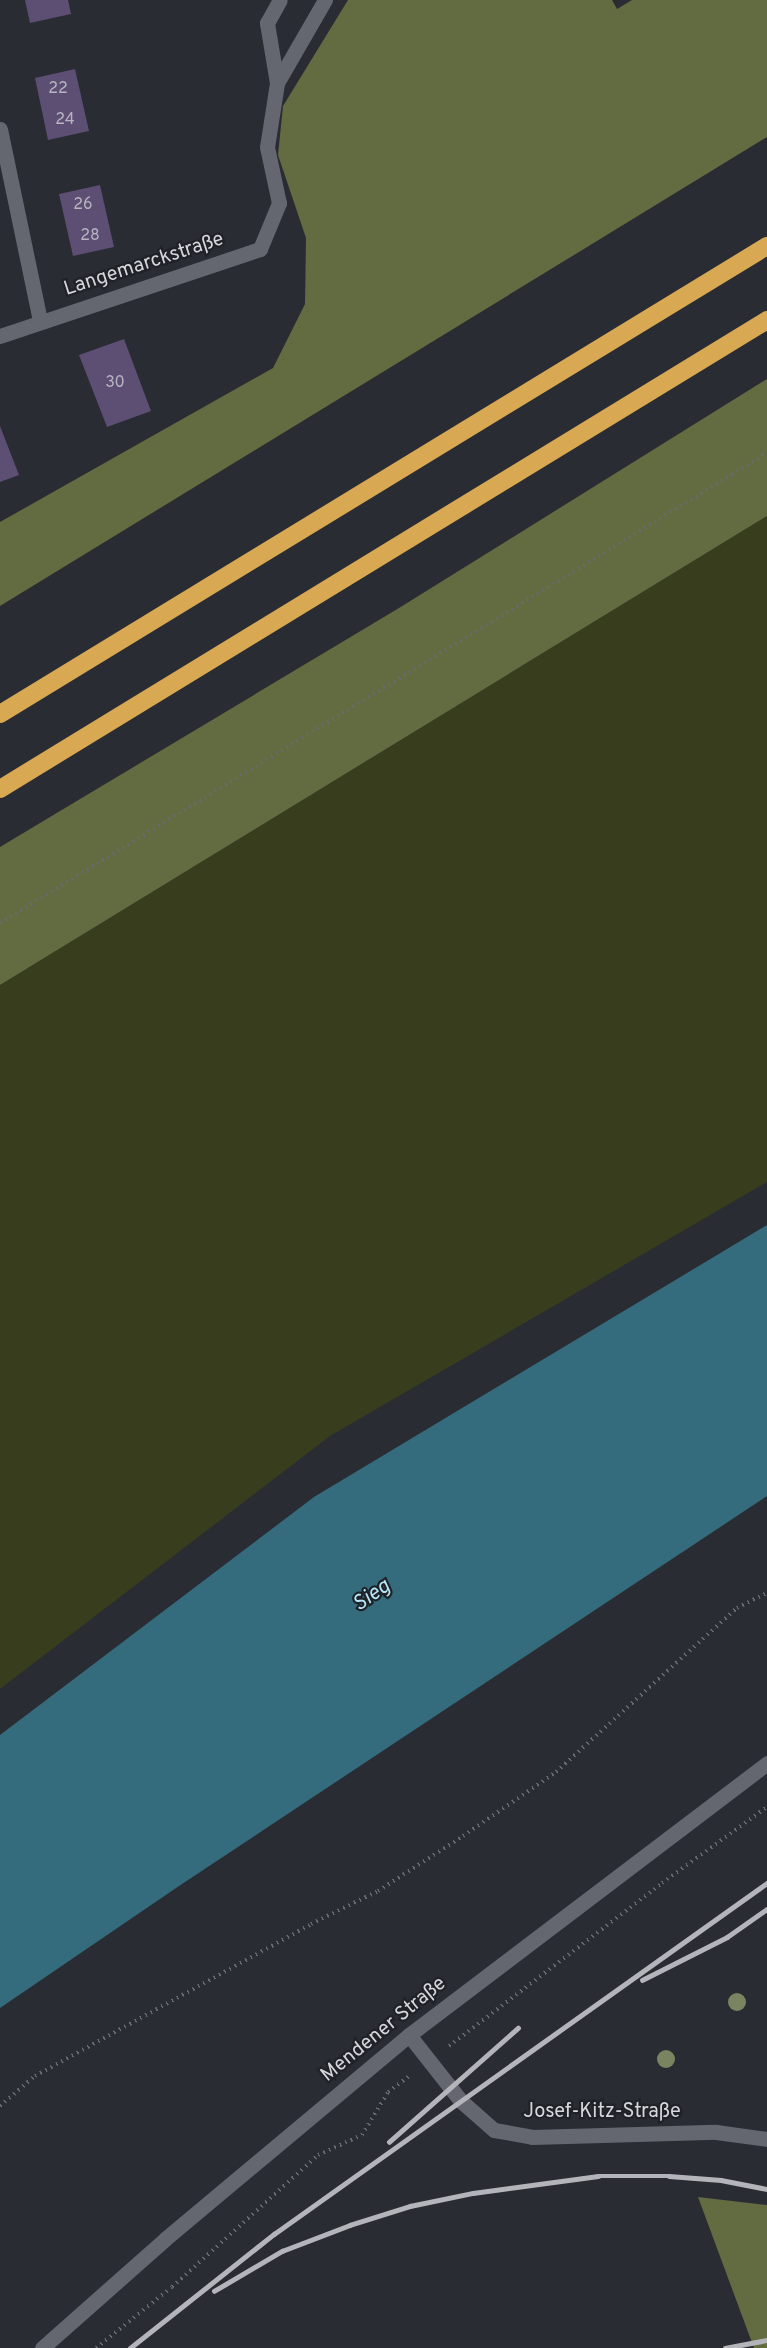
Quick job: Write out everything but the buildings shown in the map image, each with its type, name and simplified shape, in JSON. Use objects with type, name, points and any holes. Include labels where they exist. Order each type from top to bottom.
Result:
[{"type":"highway","points":[[0,714],[767,246]]},
{"type":"highway","points":[[0,789],[767,320]]},
{"type":"street","points":[[277,83],[267,23],[280,0]]},
{"type":"street","points":[[277,83],[325,0]]},
{"type":"street","name":"Langemarckstraße","points":[[0,336],[260,249],[279,203],[267,147],[277,83]]},
{"type":"street","name":"Langemarckstraße","points":[[0,129],[40,321]]},
{"type":"street","name":"Mendener Straße","points":[[42,2348],[165,2239],[409,2035],[767,1763]]},
{"type":"street","name":"Josef-Kitz-Straße","points":[[409,2035],[461,2101],[494,2130],[532,2137],[716,2132],[767,2139]]},
{"type":"path","points":[[0,923],[767,453]]},
{"type":"path","points":[[0,2106],[35,2076],[311,1924],[378,1891],[472,1830],[556,1772],[737,1608],[767,1593]]},
{"type":"path","points":[[96,2348],[172,2288],[318,2155],[362,2135],[388,2092],[662,1883],[767,1807]]},
{"type":"green space","points":[[348,0],[612,0],[617,9],[632,0],[767,0],[767,137],[0,606],[0,522],[273,368],[305,304],[306,238],[278,155],[283,106]]},
{"type":"green space","points":[[767,379],[767,516],[0,985],[0,847],[399,608]]},
{"type":"green space","points":[[767,516],[767,1182],[330,1436],[0,1689],[0,985]]},
{"type":"green space","points":[[698,2197],[767,2205],[767,2348],[754,2348]]},
{"type":"water","name":"Sieg","points":[[767,1225],[767,1496],[179,1886],[0,2008],[0,1735],[314,1497]]},
{"type":"railway","points":[[130,2348],[274,2234],[767,1883]]},
{"type":"railway","points":[[642,1980],[727,1937],[767,1909]]},
{"type":"railway","points":[[389,2142],[518,2028]]},
{"type":"railway","points":[[214,2291],[282,2251],[350,2225],[410,2206],[473,2193],[598,2176],[669,2176],[721,2180],[767,2189]]},
{"type":"railway","points":[[725,2348],[767,2340]]}]
